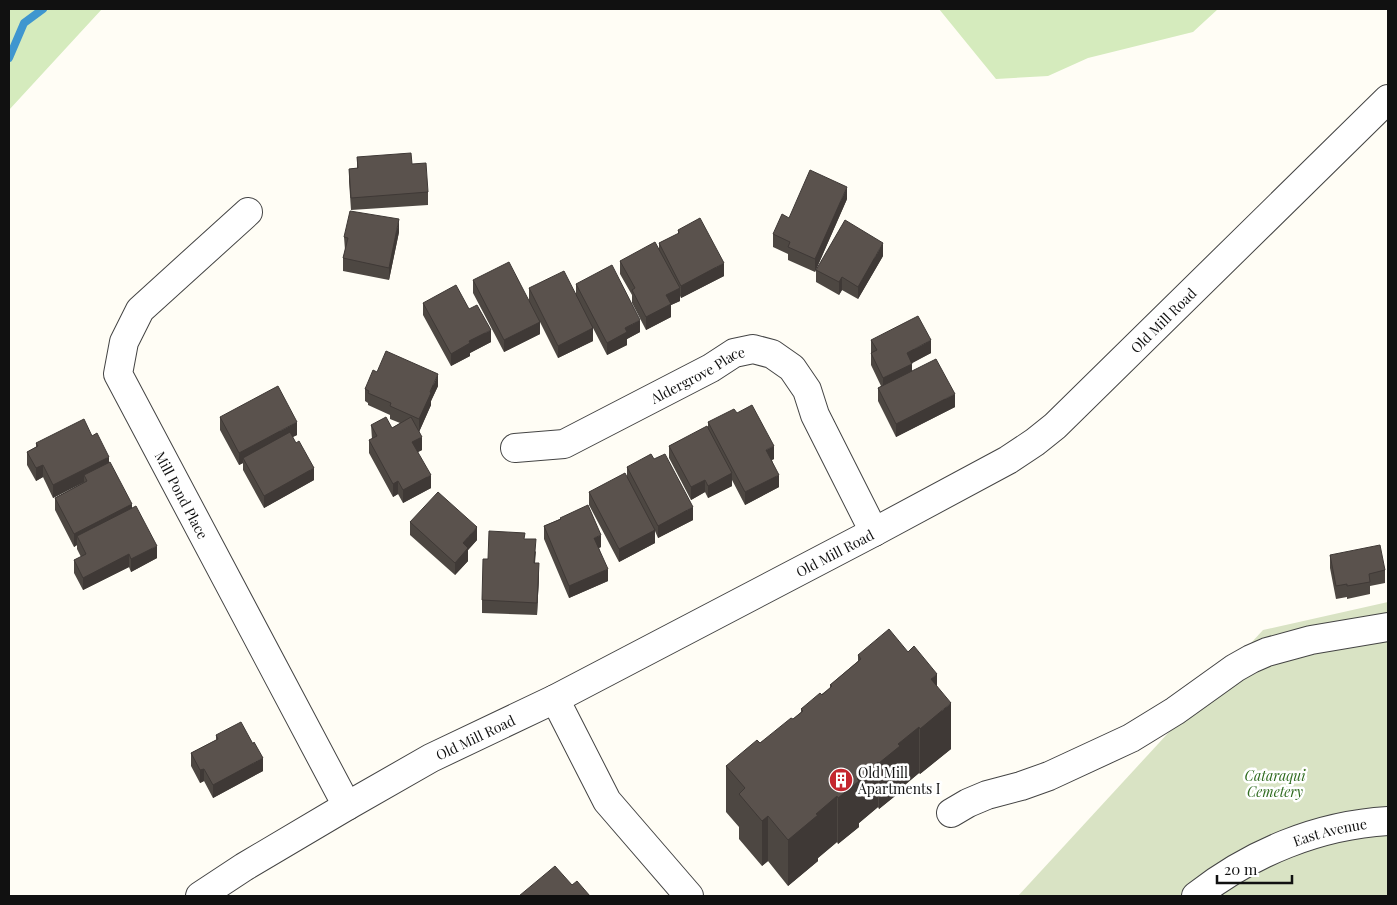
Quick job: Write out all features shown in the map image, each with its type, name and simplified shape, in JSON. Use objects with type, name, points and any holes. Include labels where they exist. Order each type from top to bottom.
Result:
[{"type":"street","name":"Old Mill Road","points":[[200,896],[244,867],[431,758],[554,699],[874,532],[1008,460],[1035,442],[1388,99]]},
{"type":"street","name":"Mill Pond Place","points":[[248,212],[140,310],[124,342],[118,374],[347,806]]},
{"type":"street","name":"Aldergrove Place","points":[[515,448],[564,444],[710,368],[734,353],[753,348],[772,354],[792,368],[806,390],[814,415],[874,532]]},
{"type":"street","points":[[951,813],[986,795],[1050,776],[1108,749],[1154,725],[1235,668],[1267,652],[1311,640],[1388,627]]},
{"type":"street","points":[[554,699],[607,801],[689,896]]},
{"type":"street","name":"East Avenue","points":[[1196,896],[1234,869],[1280,846],[1335,828],[1388,820]]},
{"type":"green space","points":[[9,9],[102,9],[9,110]]},
{"type":"green space","points":[[939,9],[1218,9],[1193,32],[1088,58],[1048,76],[996,79]]},
{"type":"green space","name":"Cataraqui Cemetery","points":[[1388,602],[1388,896],[1018,896],[1263,630]]},
{"type":"building","points":[[411,153],[412,164],[426,163],[428,192],[351,198],[349,169],[358,168],[357,157]]},
{"type":"building","points":[[810,170],[847,187],[815,259],[788,247],[790,242],[773,234],[782,214],[789,218]]},
{"type":"building","points":[[350,211],[399,219],[389,268],[343,258],[348,238],[344,237]]},
{"type":"building","points":[[700,218],[724,263],[681,286],[659,243],[679,233],[678,230]]},
{"type":"building","points":[[845,220],[883,243],[858,287],[842,277],[839,282],[816,270]]},
{"type":"building","points":[[655,242],[680,288],[666,295],[671,304],[646,317],[632,290],[635,288],[620,261]]},
{"type":"building","points":[[509,262],[540,322],[504,340],[473,280]]},
{"type":"building","points":[[612,265],[640,320],[625,328],[627,332],[607,343],[576,284]]},
{"type":"building","points":[[564,271],[593,328],[558,346],[529,288]]},
{"type":"building","points":[[456,285],[469,309],[477,305],[491,330],[469,341],[470,343],[451,354],[423,303]]},
{"type":"building","points":[[918,316],[931,340],[907,353],[912,364],[883,378],[871,353],[877,350],[871,340]]},
{"type":"building","points":[[386,351],[438,374],[419,419],[390,406],[391,403],[368,393],[369,391],[365,389],[373,370],[377,372]]},
{"type":"building","points":[[936,359],[955,394],[896,424],[878,388]]},
{"type":"building","points":[[278,386],[297,422],[239,453],[220,417]]},
{"type":"building","points":[[752,405],[774,446],[766,450],[779,475],[745,492],[708,422],[734,409],[737,413]]},
{"type":"building","points":[[386,417],[392,428],[411,417],[422,437],[412,442],[431,475],[403,490],[398,481],[393,484],[369,440],[377,436],[371,425]]},
{"type":"building","points":[[84,419],[92,436],[97,433],[109,457],[53,485],[43,465],[36,468],[27,452],[38,446],[36,443]]},
{"type":"building","points":[[707,426],[732,473],[708,486],[705,480],[691,487],[669,446]]},
{"type":"building","points":[[290,432],[296,443],[299,441],[314,468],[264,496],[243,458]]},
{"type":"building","points":[[651,454],[654,459],[665,454],[693,507],[658,526],[627,467]]},
{"type":"building","points":[[110,462],[132,504],[74,534],[55,498],[87,481],[84,475]]},
{"type":"building","points":[[625,473],[655,530],[619,549],[589,492]]},
{"type":"building","points":[[438,492],[477,527],[463,543],[468,548],[455,563],[410,522]]},
{"type":"building","points":[[588,505],[601,535],[594,538],[608,569],[569,586],[544,526]]},
{"type":"building","points":[[136,506],[157,546],[131,559],[129,554],[83,578],[74,560],[86,554],[77,536]]},
{"type":"building","points":[[489,531],[525,533],[524,539],[536,539],[534,563],[539,563],[537,603],[482,600],[483,559],[488,559]]},
{"type":"building","points":[[1380,545],[1385,570],[1369,574],[1370,582],[1336,586],[1330,555]]},
{"type":"building","points":[[889,629],[908,652],[914,646],[937,674],[931,679],[951,703],[920,729],[919,727],[898,744],[900,746],[857,779],[859,781],[838,798],[837,796],[788,840],[768,816],[762,821],[739,794],[745,788],[726,766],[757,740],[760,743],[791,718],[793,719],[803,711],[801,709],[820,693],[822,695],[832,686],[830,685],[861,659],[858,655]]},
{"type":"building","points":[[241,722],[263,758],[213,785],[204,769],[200,770],[191,753],[218,739],[216,735]]},
{"type":"building","points":[[555,866],[572,885],[577,881],[590,896],[519,896]]},
{"type":"waterway","points":[[9,58],[24,23],[43,9]]},
{"type":"place","name":"Old Mill Apartments I","points":[[841,780]]}]
